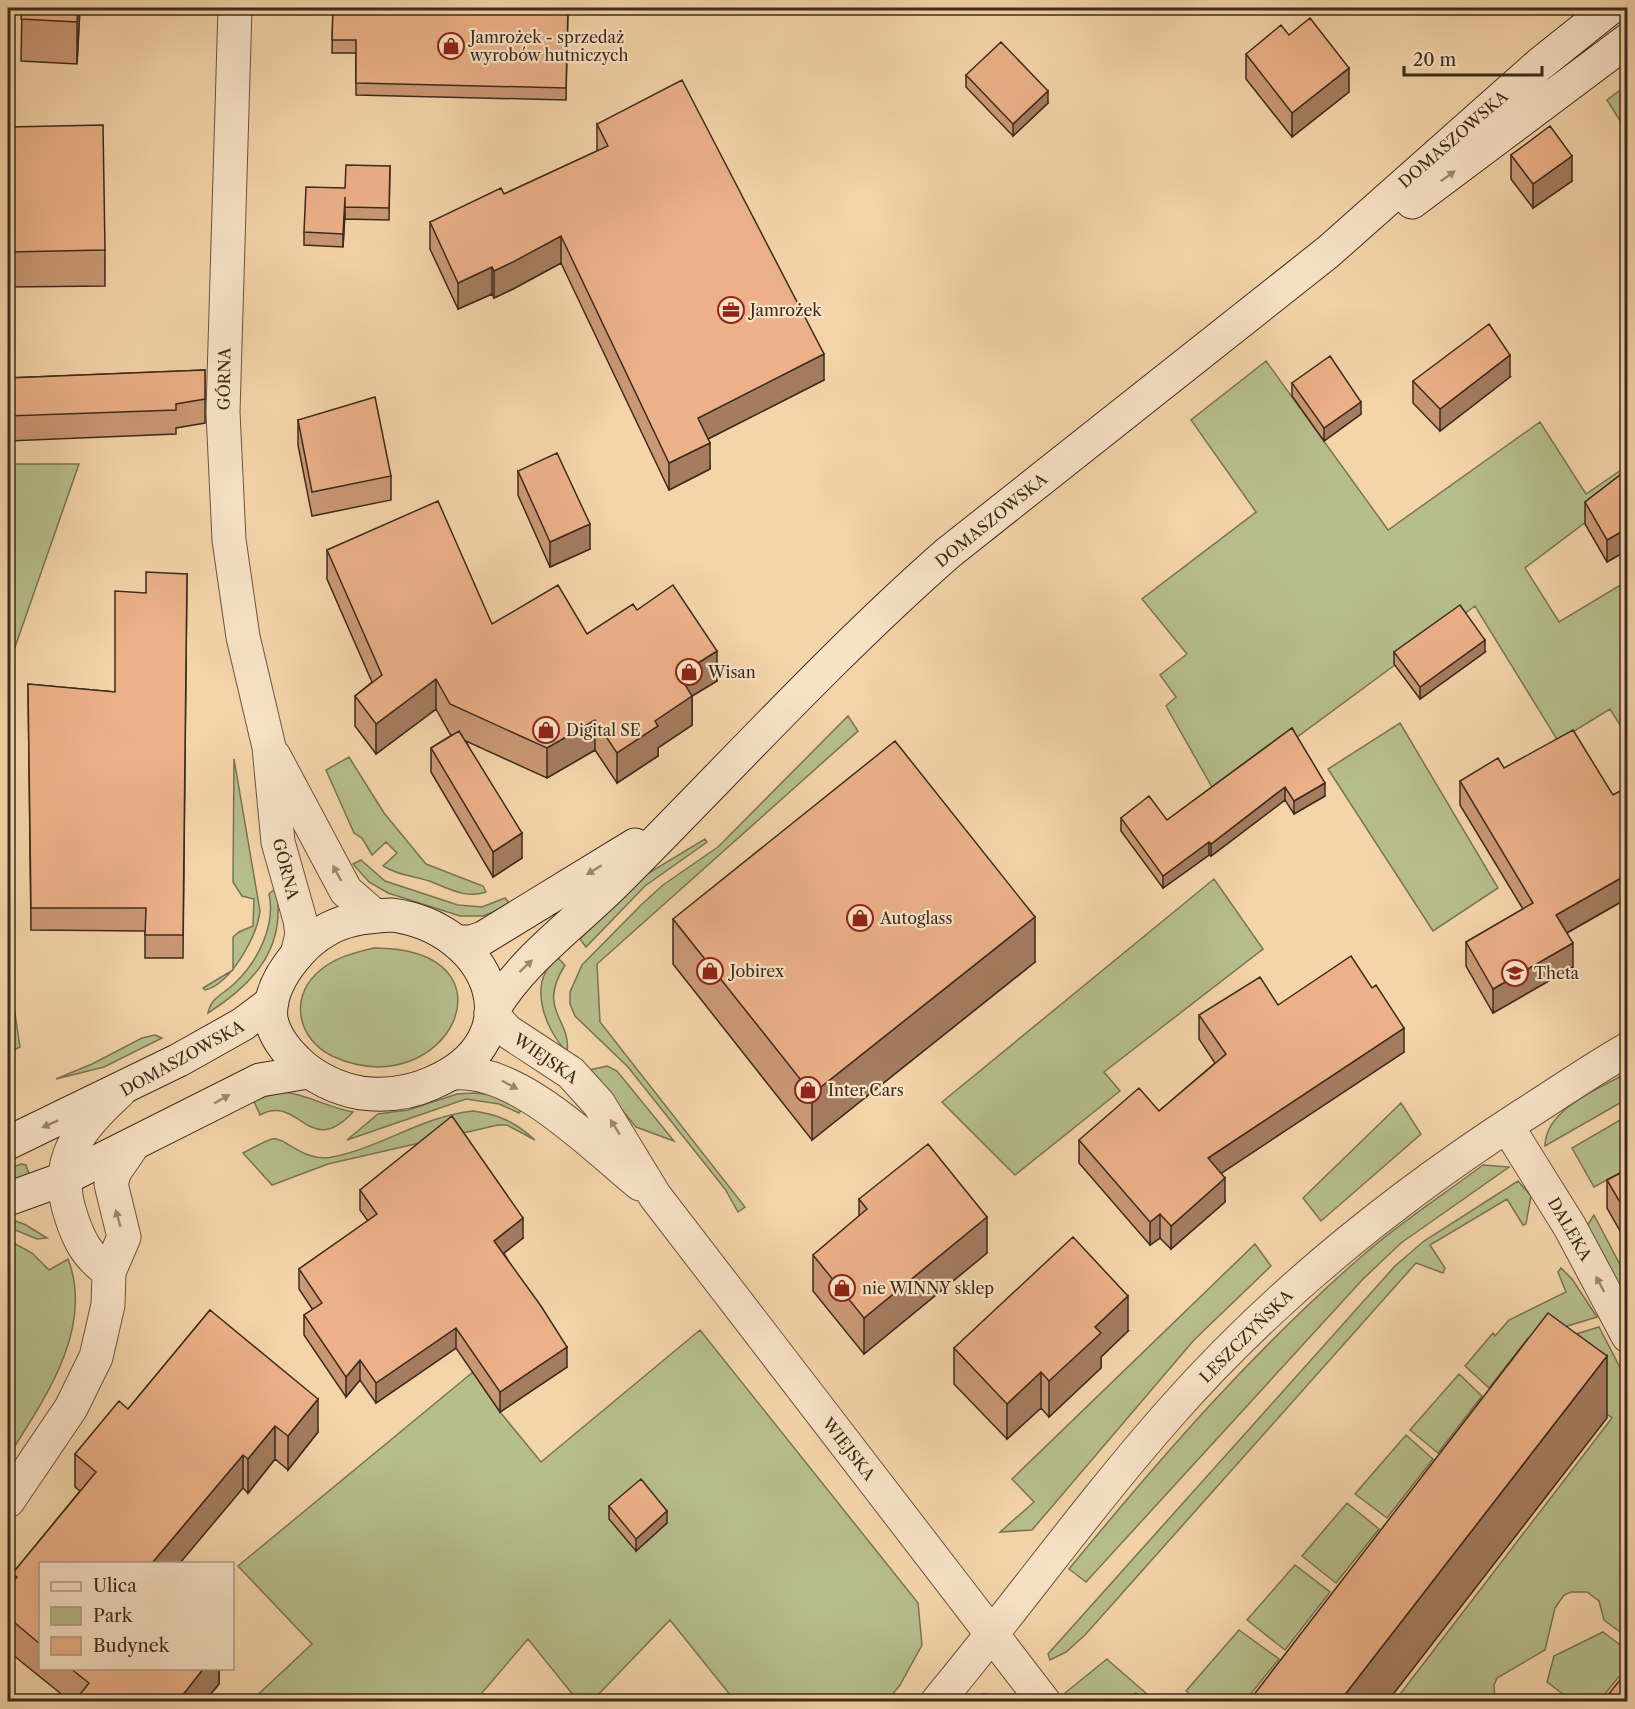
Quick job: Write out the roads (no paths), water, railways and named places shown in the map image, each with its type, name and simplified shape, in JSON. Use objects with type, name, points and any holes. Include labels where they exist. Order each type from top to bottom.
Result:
[{"type":"street","name":"GÓRNA","points":[[235,8],[223,412],[229,540],[243,637],[269,747],[278,842],[302,934],[297,955]]},
{"type":"street","name":"DOMASZOWSKA","points":[[491,1013],[518,974],[612,886],[828,666],[924,574],[1328,252],[1383,200],[1540,64],[1610,8]]},
{"type":"street","name":"DOMASZOWSKA","points":[[1328,252],[1396,214],[1628,40]]},
{"type":"street","name":"GÓRNA","points":[[269,747],[346,891],[375,916]]},
{"type":"street","name":"DOMASZOWSKA","points":[[459,942],[471,942],[483,938],[680,817]]},
{"type":"street","points":[[375,916],[417,920],[441,930],[459,942],[471,955],[487,982],[491,1013],[486,1035],[478,1048],[467,1063],[454,1073],[412,1090],[380,1094],[342,1088],[308,1072],[279,1038],[271,1019],[272,1002],[278,985],[297,955],[331,928],[375,916]]},
{"type":"street","name":"DOMASZOWSKA","points":[[109,1272],[92,1259],[80,1243],[65,1198],[63,1179],[65,1164],[82,1130],[122,1089],[243,1024],[272,1002]]},
{"type":"street","name":"WIEJSKA","points":[[491,1013],[507,1031],[571,1073],[583,1084],[613,1123],[655,1196],[1044,1701]]},
{"type":"street","name":"LESZCZYŃSKA","points":[[937,1701],[993,1635],[1137,1451],[1233,1347],[1324,1261],[1439,1171],[1628,1049]]},
{"type":"street","points":[[8,1199],[63,1179],[133,1146],[260,1080],[308,1072]]},
{"type":"street","name":"WIEJSKA","points":[[454,1073],[471,1072],[496,1078],[523,1092],[655,1196]]},
{"type":"street","points":[[8,1143],[122,1089]]},
{"type":"street","name":"DALEKA","points":[[1507,1126],[1570,1227],[1628,1336]]},
{"type":"street","points":[[8,1501],[71,1408],[96,1357],[103,1328],[109,1272],[124,1237],[112,1197],[112,1177],[133,1146]]},
{"type":"place","name":"Jamrożek - sprzedaż wyrobów hutniczych","points":[[451,46]]},
{"type":"place","name":"Jamrożek","points":[[731,310]]},
{"type":"place","name":"Wisan","points":[[689,672]]},
{"type":"place","name":"Digital SE","points":[[546,730]]},
{"type":"place","name":"Autoglass","points":[[860,918]]},
{"type":"place","name":"Jobirex","points":[[710,971]]},
{"type":"place","name":"Theta","points":[[1515,973]]},
{"type":"place","name":"Inter Cars","points":[[808,1090]]},
{"type":"place","name":"nie WINNY sklep","points":[[842,1288]]}]
